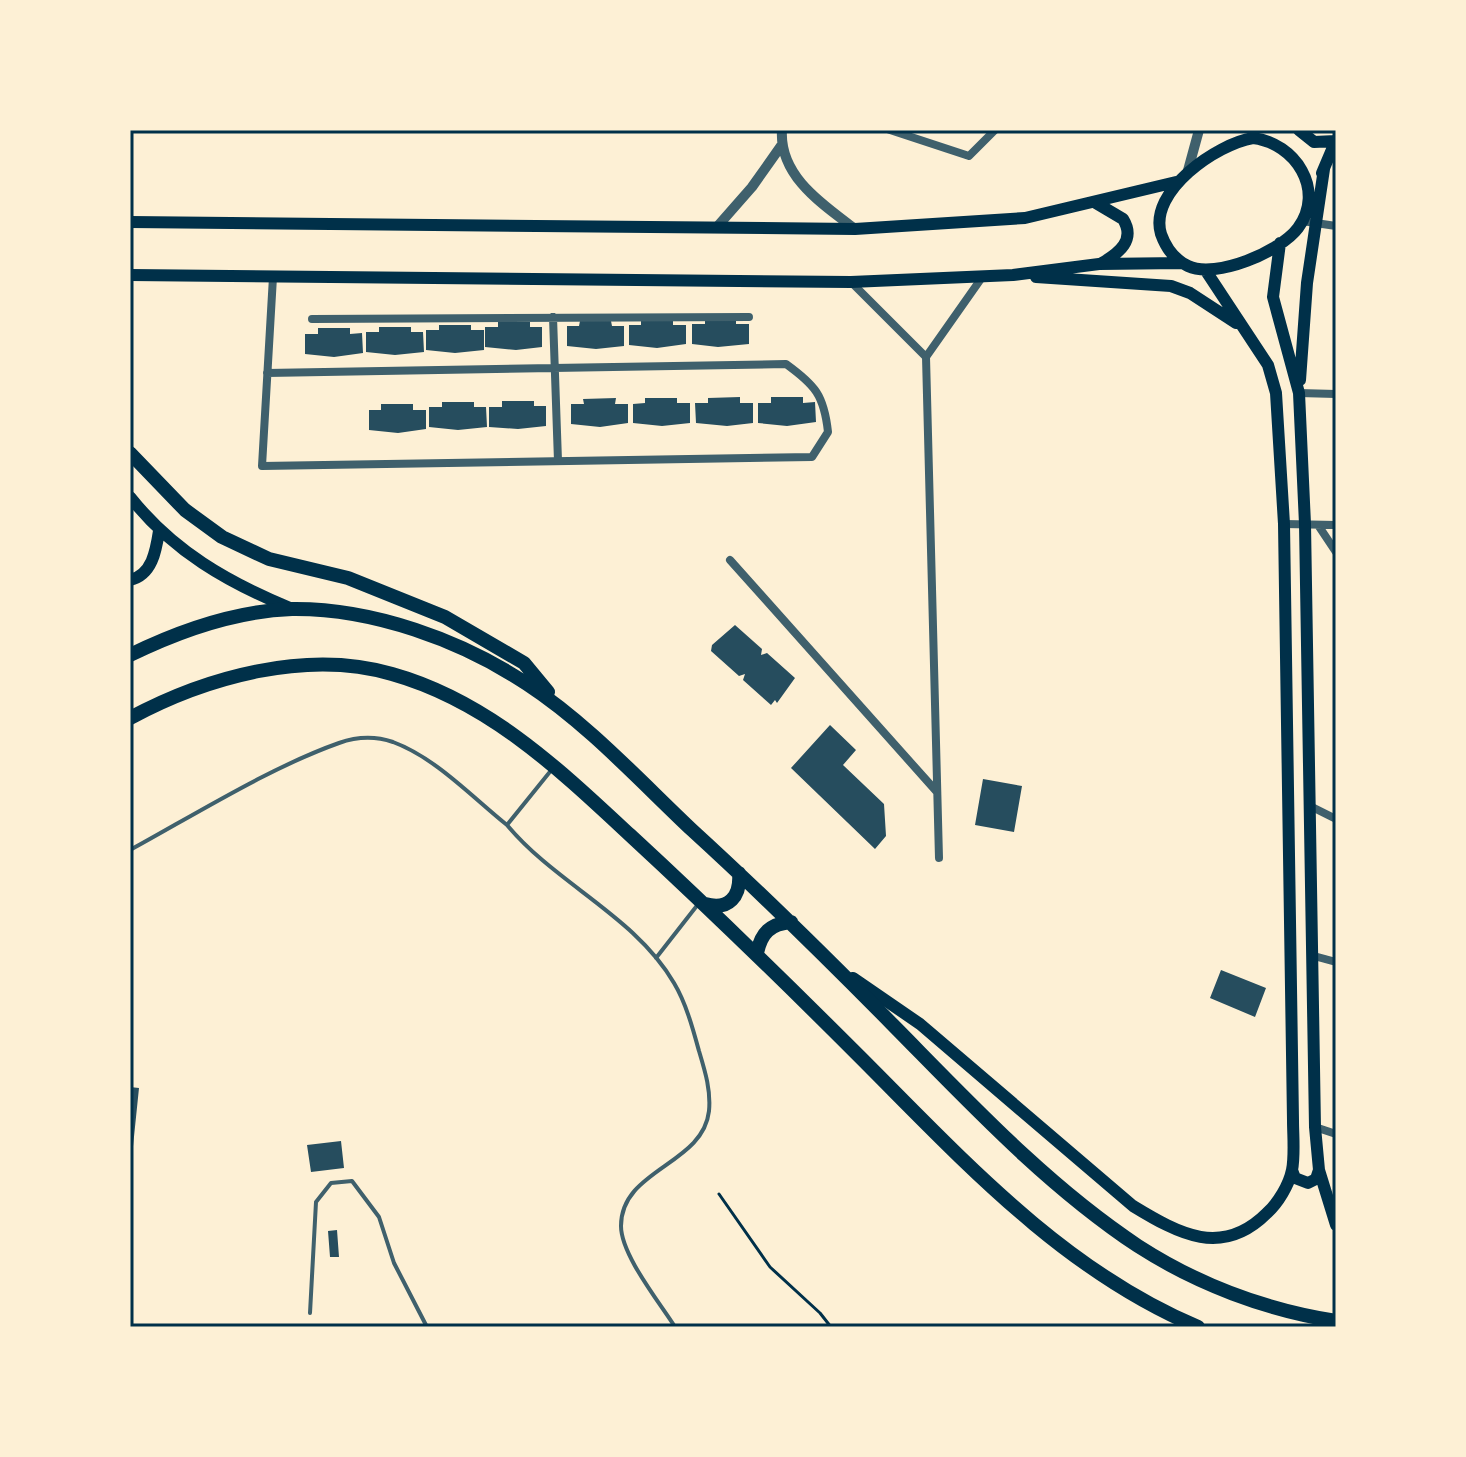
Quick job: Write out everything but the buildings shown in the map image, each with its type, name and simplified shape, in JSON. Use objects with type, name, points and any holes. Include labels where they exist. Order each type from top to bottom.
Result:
[{"type":"highway","points":[[130,453],[185,510],[222,537],[269,559],[348,578],[445,617],[524,663],[572,719]]},
{"type":"highway","points":[[130,655],[173,634],[209,623],[245,614],[293,609],[362,618],[414,630],[454,645],[527,683],[572,719],[791,922],[1007,1140],[1108,1224],[1181,1270],[1231,1292],[1272,1308],[1336,1321]]},
{"type":"highway","points":[[130,718],[207,687],[273,669],[307,665],[362,667],[449,694],[518,737],[703,902],[984,1181],[1028,1219],[1122,1288],[1198,1327]]},
{"type":"highway","points":[[703,902],[724,906],[733,901],[738,893],[739,873]]},
{"type":"highway","points":[[757,953],[767,930],[791,922]]},
{"type":"main road","points":[[1181,263],[1164,242],[1159,216],[1168,191],[1234,143],[1253,138],[1265,130]]},
{"type":"main road","points":[[130,275],[851,282],[1013,275],[1099,264],[1181,263],[1206,271],[1232,267],[1280,243],[1302,221],[1336,140],[1314,142],[1299,130]]},
{"type":"main road","points":[[1253,138],[1274,143],[1295,158],[1304,173],[1308,202]]},
{"type":"main road","points":[[1299,393],[1324,169]]},
{"type":"main road","points":[[130,222],[855,229],[1025,218],[1094,203],[1182,178]]},
{"type":"main road","points":[[1094,203],[1123,219],[1128,233],[1123,248],[1099,264]]},
{"type":"main road","points":[[1280,243],[1273,297],[1299,393],[1311,525],[1310,806],[1315,1127],[1319,1170],[1336,1225]]},
{"type":"main road","points":[[1206,271],[1268,365],[1276,393],[1284,524],[1292,1170],[1295,1178],[1303,1183],[1312,1182],[1319,1170]]},
{"type":"main road","points":[[1013,275],[1171,286],[1218,309],[1250,336]]},
{"type":"main road","points":[[130,497],[159,531],[223,577],[293,609]]},
{"type":"main road","points":[[130,580],[146,572],[153,559],[159,531]]},
{"type":"main road","points":[[837,968],[920,1024],[1133,1206],[1161,1223],[1210,1239],[1233,1237],[1255,1226],[1272,1209],[1292,1170]]},
{"type":"street","points":[[716,228],[745,197],[781,146],[782,130]]},
{"type":"street","points":[[890,130],[969,156],[995,130]]},
{"type":"street","points":[[1182,178],[1199,130]]},
{"type":"street","points":[[1240,130],[1253,138]]},
{"type":"street","points":[[781,146],[802,185],[855,229]]},
{"type":"street","points":[[1302,221],[1336,226]]},
{"type":"street","points":[[939,858],[926,357],[983,276]]},
{"type":"street","points":[[267,373],[786,364],[812,383],[821,399],[828,432],[812,457],[262,466],[267,373],[273,277]]},
{"type":"street","points":[[851,282],[926,357]]},
{"type":"street","points":[[553,317],[558,461]]},
{"type":"street","points":[[312,319],[749,317]]},
{"type":"street","points":[[1299,393],[1336,394]]},
{"type":"street","points":[[1284,524],[1336,525]]},
{"type":"street","points":[[1311,525],[1336,552]]},
{"type":"street","points":[[730,560],[938,793]]},
{"type":"street","points":[[1310,806],[1336,819]]},
{"type":"street","points":[[1314,956],[1336,962]]},
{"type":"street","points":[[1315,1127],[1336,1134]]},
{"type":"lane","points":[[130,850],[243,789],[339,743],[367,737],[393,742],[438,768],[507,825],[548,866],[646,945],[675,984],[708,1080],[709,1113],[702,1131],[682,1154],[643,1180],[623,1207],[620,1230],[635,1265],[675,1327]]},
{"type":"lane","points":[[507,825],[554,767]]},
{"type":"lane","points":[[656,958],[703,902]]},
{"type":"lane","points":[[310,1313],[316,1202],[331,1183],[352,1181],[379,1217],[394,1263],[427,1327]]},
{"type":"path","points":[[719,1194],[770,1267],[831,1327]]}]
